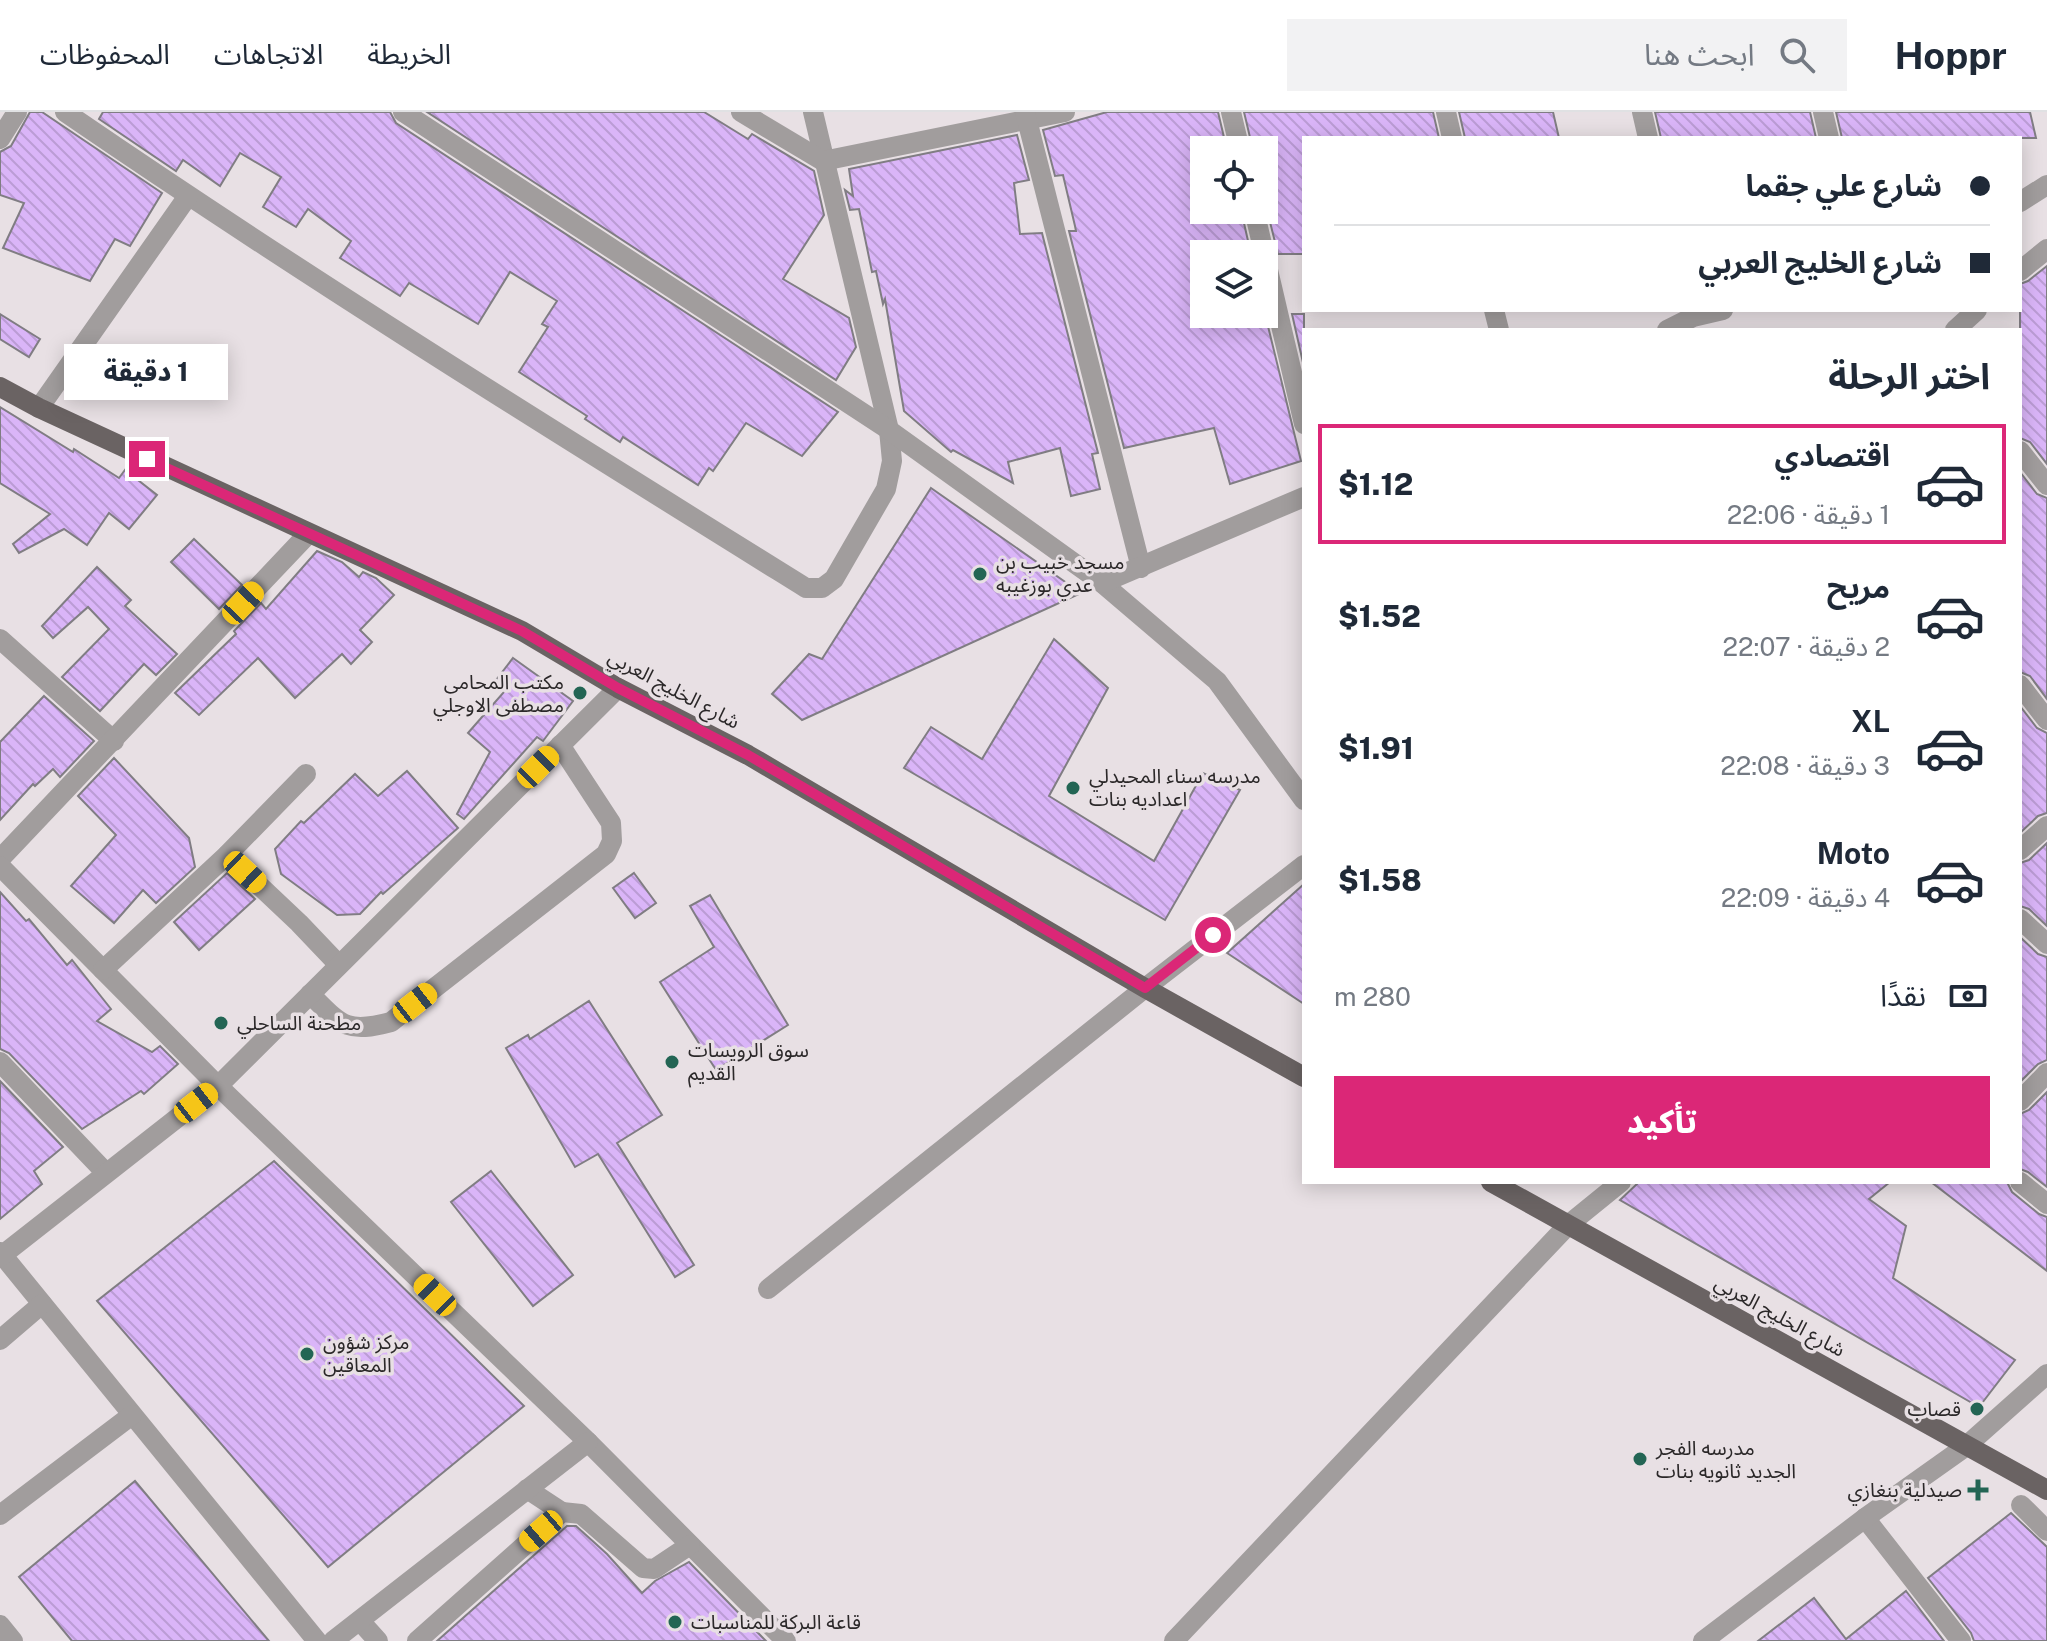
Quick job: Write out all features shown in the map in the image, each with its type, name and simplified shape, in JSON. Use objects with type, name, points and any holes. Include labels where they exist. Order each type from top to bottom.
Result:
[{"type":"main road","name":"شارع الخليج العربي","points":[[0,387],[308,534],[522,631],[618,688],[748,755],[1145,988],[1302,1076]]},
{"type":"main road","name":"شارع الخليج العربي","points":[[1495,1184],[2047,1490]]},
{"type":"street","points":[[0,139],[17,112]]},
{"type":"street","points":[[65,112],[188,196],[503,399],[806,588],[822,588],[834,579],[886,489],[892,461],[889,430],[813,112]]},
{"type":"street","points":[[403,112],[889,430],[1102,583],[1217,681],[1302,797]]},
{"type":"street","points":[[741,112],[823,161],[1026,116],[1065,112]]},
{"type":"street","points":[[1231,112],[1237,136]]},
{"type":"street","points":[[1446,112],[1452,136]]},
{"type":"street","points":[[1642,112],[1648,136]]},
{"type":"street","points":[[1823,112],[1829,136]]},
{"type":"street","points":[[1026,116],[1141,568]]},
{"type":"street","points":[[2022,201],[2047,185]]},
{"type":"street","points":[[39,408],[188,196]]},
{"type":"street","points":[[1257,224],[1302,415]]},
{"type":"street","points":[[2022,270],[2045,254]]},
{"type":"street","points":[[1672,328],[1717,312]]},
{"type":"street","points":[[1957,328],[1975,312]]},
{"type":"street","points":[[855,408],[872,363]]},
{"type":"street","points":[[2022,454],[2047,485]]},
{"type":"street","points":[[1102,583],[1302,498]]},
{"type":"street","points":[[0,859],[308,534]]},
{"type":"street","points":[[0,639],[114,741]]},
{"type":"street","points":[[317,1641],[1,1255],[218,1086],[618,688]]},
{"type":"street","points":[[2022,688],[2047,720]]},
{"type":"street","points":[[310,994],[338,1022],[362,1029],[391,1022],[606,854],[612,841],[611,823],[560,745]]},
{"type":"street","points":[[103,970],[227,855],[306,774]]},
{"type":"street","points":[[2022,848],[2047,826]]},
{"type":"street","points":[[227,855],[339,965]]},
{"type":"street","points":[[0,866],[218,1086],[588,1442],[786,1641]]},
{"type":"street","points":[[768,1289],[1302,867]]},
{"type":"street","points":[[2022,921],[2047,944]]},
{"type":"street","points":[[0,1062],[106,1173]]},
{"type":"street","points":[[2022,1099],[2047,1073]]},
{"type":"street","points":[[1174,1641],[1568,1225],[1619,1184]]},
{"type":"street","points":[[2022,1184],[2047,1204]]},
{"type":"street","points":[[0,1340],[42,1304]]},
{"type":"street","points":[[1712,1638],[1865,1518],[1965,1447],[2047,1374]]},
{"type":"street","points":[[4,1503],[132,1415]]},
{"type":"street","points":[[333,1641],[588,1442]]},
{"type":"street","points":[[527,1489],[562,1512],[581,1514],[643,1568],[654,1569],[690,1545]]},
{"type":"street","points":[[2021,1505],[2047,1531]]},
{"type":"street","points":[[417,1641],[562,1512]]},
{"type":"street","points":[[1865,1518],[1961,1641]]},
{"type":"street","points":[[360,1621],[378,1641]]},
{"type":"street","points":[[0,1625],[13,1641]]},
{"type":"building","points":[[30,112],[42,112],[162,193],[130,246],[115,239],[90,281],[3,248],[24,203],[0,195],[0,152],[11,146]]},
{"type":"building","points":[[103,112],[390,112],[396,123],[838,412],[802,456],[746,423],[713,471],[709,468],[698,485],[623,437],[620,442],[585,419],[587,416],[519,372],[548,327],[542,324],[557,301],[510,272],[478,324],[409,283],[400,296],[340,258],[351,241],[308,209],[296,227],[263,207],[281,177],[240,153],[220,186],[183,160],[176,171],[99,119]]},
{"type":"building","points":[[427,112],[704,112],[748,139],[752,134],[814,171],[824,215],[783,279],[849,318],[856,347],[836,380]]},
{"type":"building","points":[[1107,112],[1218,112],[1224,136],[1190,136],[1190,224],[1244,224],[1248,240],[1190,240],[1190,328],[1268,328],[1301,461],[1230,484],[1214,428],[1124,448],[1069,231],[1076,231],[1063,175],[1055,176],[1043,130]]},
{"type":"building","points":[[1244,112],[1433,112],[1439,136],[1302,136],[1302,254],[1278,254],[1278,240],[1274,240],[1270,224],[1278,224],[1278,136],[1250,136]]},
{"type":"building","points":[[1459,112],[1553,112],[1559,136],[1465,136]]},
{"type":"building","points":[[1655,112],[1810,112],[1816,136],[1661,136]]},
{"type":"building","points":[[1836,112],[2030,112],[2036,138],[2022,136],[1842,136]]},
{"type":"building","points":[[1017,135],[1029,180],[1014,183],[1020,234],[1042,233],[1098,453],[1092,454],[1100,489],[1071,496],[1060,448],[1008,462],[1013,483],[953,450],[951,452],[904,411],[885,299],[883,304],[876,271],[872,272],[859,209],[850,210],[845,190],[853,196],[849,169]]},
{"type":"building","points":[[2047,266],[2047,464],[2030,442],[2022,439],[2020,312],[2022,283]]},
{"type":"building","points":[[0,314],[40,339],[29,357],[0,339]]},
{"type":"building","points":[[1292,314],[1304,314],[1302,358]]},
{"type":"building","points":[[0,407],[119,478],[125,470],[157,495],[129,529],[109,513],[87,545],[64,529],[19,553],[13,544],[50,514],[0,483]]},
{"type":"building","points":[[2022,475],[2037,494],[2047,498],[2047,699],[2030,676],[2022,673]]},
{"type":"building","points":[[931,488],[1081,593],[802,720],[772,694],[809,654],[822,659]]},
{"type":"building","points":[[194,539],[242,585],[219,609],[171,562]]},
{"type":"building","points":[[317,551],[342,562],[359,577],[363,572],[376,578],[394,595],[360,630],[372,642],[351,664],[342,654],[295,698],[258,658],[199,715],[175,693],[236,634],[234,631],[261,603],[266,609]]},
{"type":"building","points":[[97,567],[131,600],[125,606],[177,654],[156,675],[144,664],[100,711],[62,677],[109,629],[88,607],[53,638],[42,626]]},
{"type":"building","points":[[1054,639],[1108,688],[1049,796],[1154,861],[1203,773],[1240,790],[1165,920],[904,768],[931,727],[982,759]]},
{"type":"building","points":[[513,658],[573,701],[543,741],[537,737],[464,819],[457,814],[490,752],[468,733],[504,692],[493,684]]},
{"type":"building","points":[[44,696],[94,741],[60,777],[53,769],[35,786],[33,784],[0,820],[0,742]]},
{"type":"building","points":[[2022,709],[2037,728],[2047,733],[2047,813],[2038,816],[2022,831]]},
{"type":"building","points":[[114,758],[189,838],[195,867],[156,903],[143,890],[114,923],[71,886],[116,835],[78,796]]},
{"type":"building","points":[[407,771],[458,828],[383,894],[381,892],[360,914],[337,915],[281,874],[275,849],[301,821],[304,823],[355,774],[378,796]]},
{"type":"building","points":[[2047,843],[2047,926],[2029,909],[2022,907],[2022,862],[2029,860]]},
{"type":"building","points":[[227,873],[255,899],[199,950],[174,922]]},
{"type":"building","points":[[634,873],[656,903],[635,918],[613,888]]},
{"type":"building","points":[[1302,886],[1302,1003],[1227,953]]},
{"type":"building","points":[[0,892],[26,921],[29,919],[67,965],[72,960],[111,1009],[97,1021],[152,1052],[160,1046],[178,1064],[144,1094],[141,1091],[82,1129],[9,1053],[0,1049]]},
{"type":"building","points":[[710,895],[788,1025],[716,1070],[660,982],[714,947],[690,906]]},
{"type":"building","points":[[2022,939],[2038,954],[2047,957],[2047,1060],[2038,1064],[2022,1080]]},
{"type":"building","points":[[589,1001],[662,1115],[617,1143],[694,1265],[675,1277],[598,1154],[575,1167],[506,1048],[528,1035],[530,1039]]},
{"type":"building","points":[[0,1081],[63,1147],[34,1171],[42,1184],[0,1219]]},
{"type":"building","points":[[2047,1092],[2047,1187],[2022,1170],[2022,1113]]},
{"type":"building","name":"مركز شؤون المعاقين","points":[[274,1161],[524,1406],[328,1567],[97,1301]]},
{"type":"building","points":[[491,1171],[573,1275],[533,1306],[451,1202]]},
{"type":"building","points":[[1637,1184],[1888,1184],[1869,1199],[1906,1226],[1893,1278],[2015,1360],[1979,1407],[1620,1200]]},
{"type":"building","points":[[1934,1184],[2008,1184],[2012,1192],[2047,1217],[2047,1271]]},
{"type":"building","points":[[135,1481],[269,1641],[72,1641],[19,1577]]},
{"type":"building","points":[[2011,1513],[2047,1547],[2047,1641],[1974,1641],[1928,1578]]},
{"type":"building","points":[[567,1526],[576,1526],[607,1554],[642,1593],[655,1581],[689,1562],[766,1641],[437,1641]]},
{"type":"building","points":[[1906,1591],[1944,1641],[1758,1641],[1814,1598],[1846,1639]]},
{"type":"place","name":"مسجد خبيب بن عدي بوزغيبه","points":[[980,574]]},
{"type":"place","name":"مكتب المحامي مصطفى الاوجلي","points":[[580,693]]},
{"type":"place","name":"مدرسه سناء المحيدلي اعداديه بنات","points":[[1073,788]]},
{"type":"place","name":"مطحنة الساحلي","points":[[221,1023]]},
{"type":"place","name":"سوق الرويسات القديم","points":[[672,1062]]},
{"type":"place","name":"مركز شؤون المعاقين","points":[[307,1354]]},
{"type":"place","name":"قصاب","points":[[1977,1409]]},
{"type":"place","name":"مدرسه الفجر الجديد ثانويه بنات","points":[[1640,1459]]},
{"type":"place","name":"صيدلية بنغازي","points":[[1978,1490]]},
{"type":"place","name":"قاعة البركة للمناسبات","points":[[675,1622]]},
{"type":"route","points":[[147,459],[522,631],[618,688],[748,755],[1145,988],[1213,935]]}]
